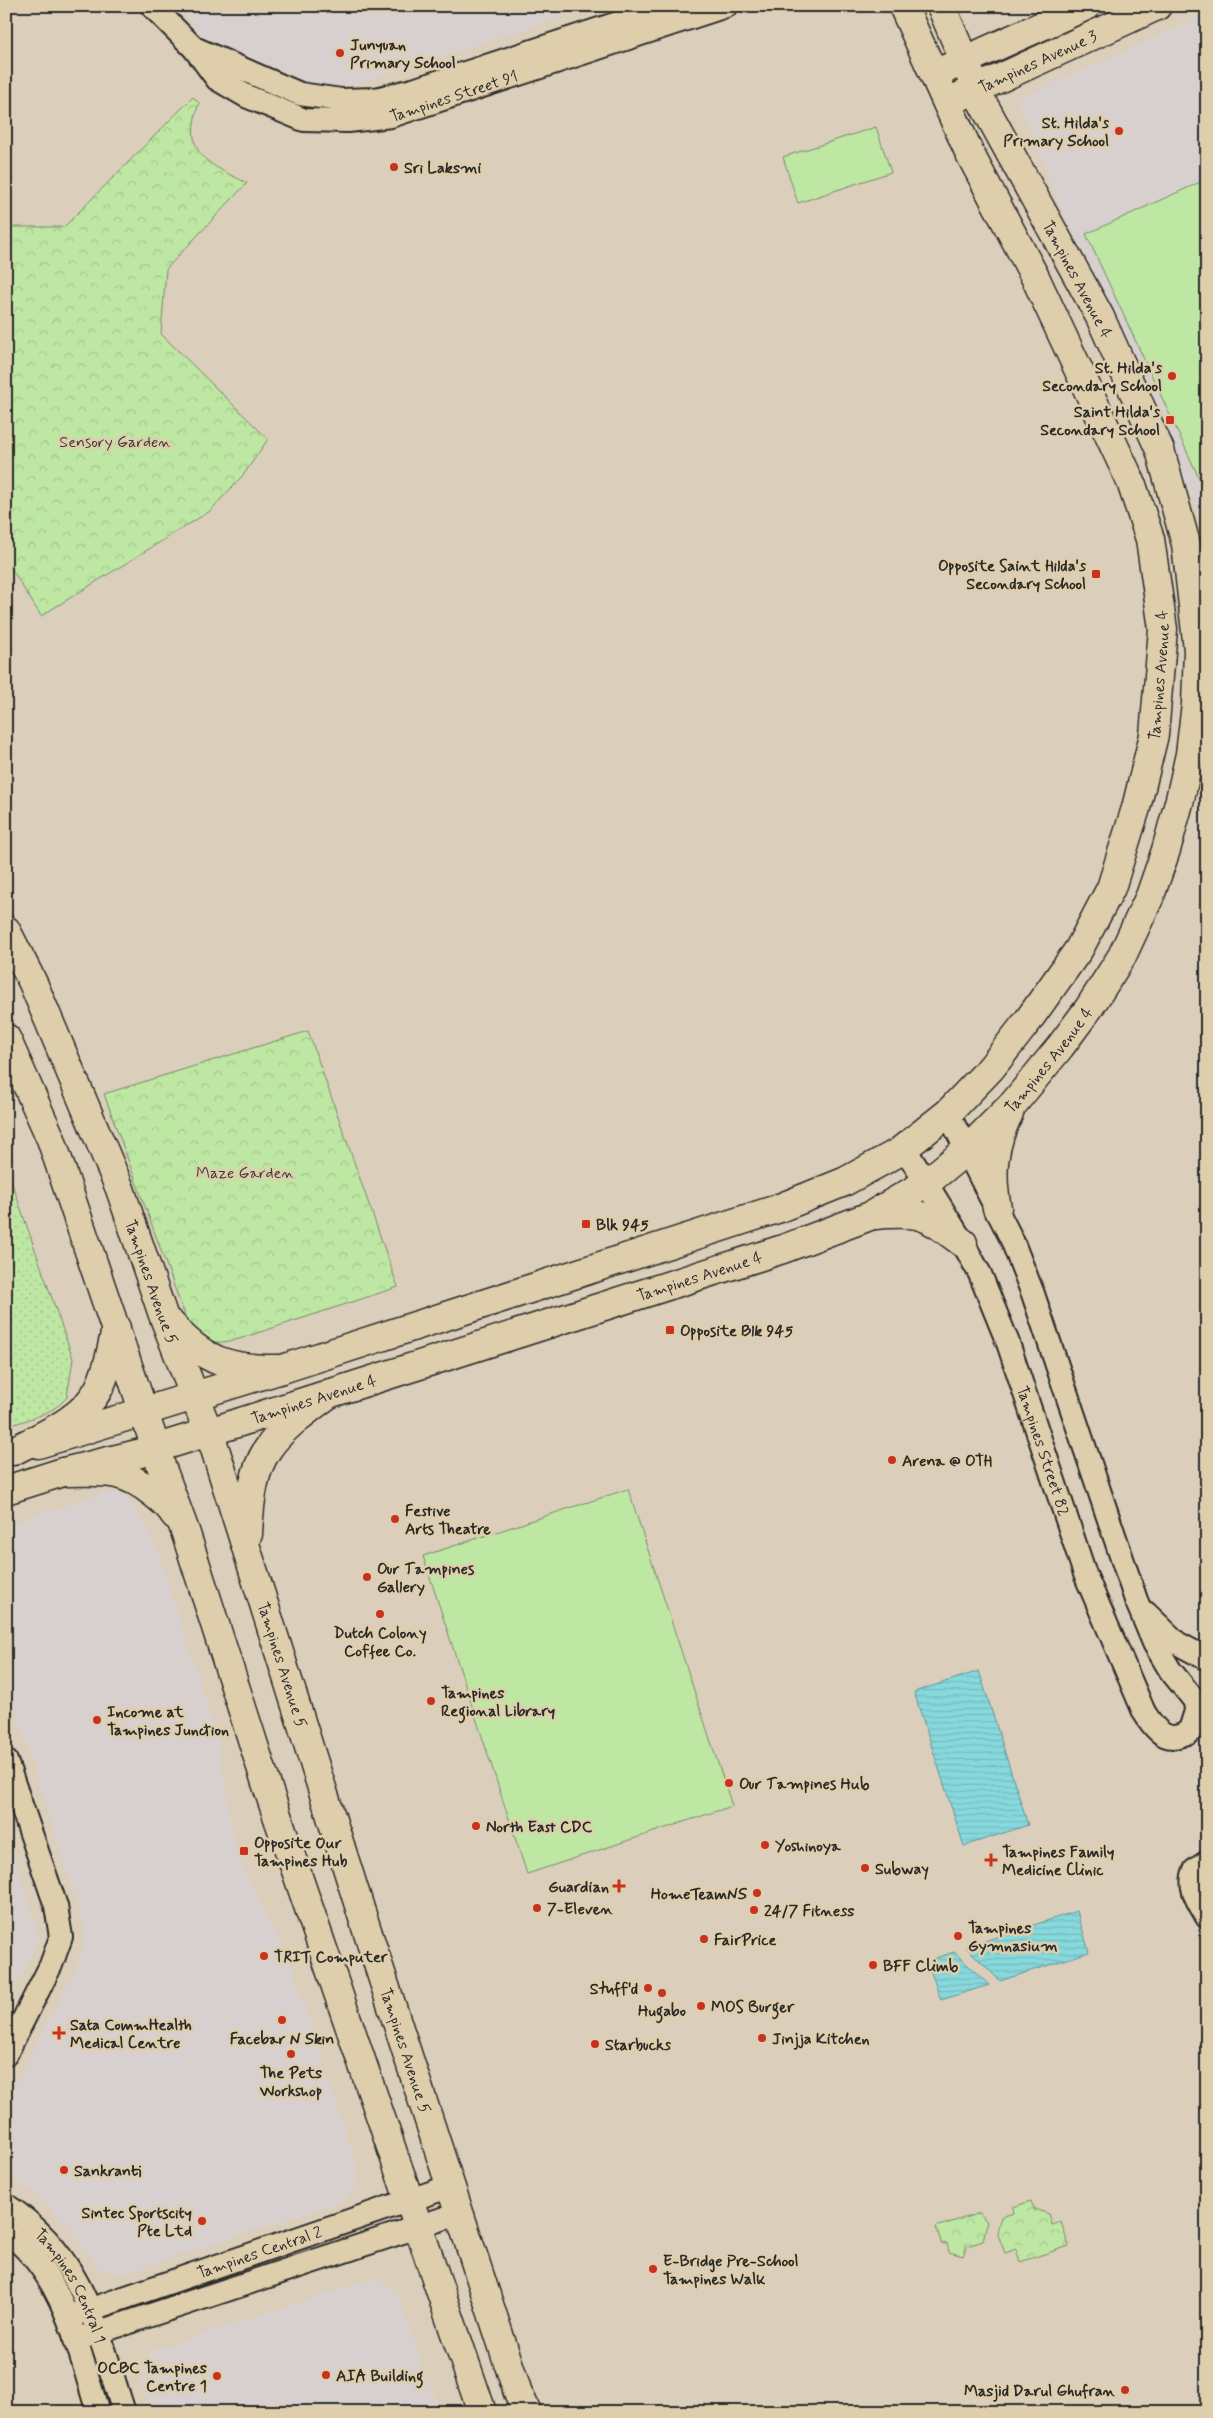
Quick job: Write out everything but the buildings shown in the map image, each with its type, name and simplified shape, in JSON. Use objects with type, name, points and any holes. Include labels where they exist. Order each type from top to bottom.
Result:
[{"type":"main road","name":"Tampines Avenue 4","points":[[10,1453],[282,1369],[777,1210],[844,1182],[904,1148],[948,1113],[991,1068],[1027,1022],[1079,948],[1110,888],[1136,808],[1154,735],[1163,629],[1150,539],[1131,482],[1035,277],[970,154],[933,75],[904,6]]},
{"type":"main road","name":"Tampines Avenue 4","points":[[6,1490],[63,1472],[156,1448],[330,1393],[783,1249],[870,1216],[926,1183],[968,1149],[1014,1103],[1089,1008],[1122,956],[1150,896],[1166,850],[1190,754],[1196,704],[1198,650],[1186,544],[1160,450],[1100,317],[976,89],[941,6]]},
{"type":"main road","name":"Tampines Avenue 3","points":[[933,75],[1086,6]]},
{"type":"main road","name":"Tampines Avenue 3","points":[[946,102],[1157,6]]},
{"type":"main road","name":"Tampines Avenue 5","points":[[6,930],[33,983],[120,1189],[163,1314],[215,1449],[518,2393],[527,2412]]},
{"type":"main road","points":[[6,1038],[51,1139],[160,1463],[185,1531],[270,1792],[482,2412]]},
{"type":"main road","points":[[997,1208],[992,1183],[994,1160],[1000,1132],[1014,1103]]},
{"type":"main road","points":[[870,1216],[916,1213],[931,1218],[963,1243]]},
{"type":"main road","points":[[163,1314],[179,1333],[210,1358],[245,1368],[282,1369]]},
{"type":"main road","points":[[10,1453],[68,1422],[88,1403],[99,1388],[108,1364],[116,1328]]},
{"type":"main road","points":[[247,1553],[250,1497],[255,1473],[266,1450],[287,1426],[330,1393]]},
{"type":"main road","points":[[63,1472],[105,1472],[128,1476],[169,1505],[185,1531]]},
{"type":"street","name":"Tampines Street 91","points":[[152,6],[194,48],[216,79],[246,96],[304,120],[348,121],[391,116],[726,6]]},
{"type":"street","name":"Tampines Street 91","points":[[194,48],[300,94],[341,100],[376,99],[413,90],[670,6]]},
{"type":"street","points":[[948,1113],[997,1208],[1033,1294],[1136,1600],[1154,1643],[1170,1670],[1195,1701],[1196,1711],[1189,1734]]},
{"type":"street","name":"Tampines Street 82","points":[[904,1148],[980,1274],[1008,1343],[1086,1574],[1144,1712],[1152,1727],[1162,1735],[1176,1737],[1189,1734]]},
{"type":"street","points":[[1136,1600],[1156,1625],[1177,1643],[1207,1659]]},
{"type":"street","points":[[1189,1734],[1207,1717]]},
{"type":"street","points":[[6,1761],[56,1906],[61,1937],[51,1965],[6,2054]]},
{"type":"street","points":[[1207,1862],[1195,1870],[1192,1884],[1196,1899],[1207,1917]]},
{"type":"street","name":"Tampines Central 2","points":[[68,2317],[451,2186]]},
{"type":"street","name":"Tampines Central 1","points":[[6,2205],[53,2244],[76,2278],[92,2309],[124,2412]]},
{"type":"street","name":"Tampines Central 2","points":[[75,2340],[460,2213]]},
{"type":"street","name":"Tampines Central 1","points":[[6,2232],[35,2261],[56,2291],[68,2317],[98,2412]]},
{"type":"shaded area","name":"Junyuan Primary School","points":[[178,6],[594,6],[350,86],[305,86],[260,73],[200,33]]},
{"type":"shaded area","points":[[1207,15],[1207,528],[1067,225],[1018,99]]},
{"type":"shaded area","points":[[107,1492],[121,1493],[134,1505],[158,1553],[218,1739],[232,1833],[248,1879],[292,1965],[355,2162],[358,2178],[349,2196],[340,2202],[124,2273],[101,2270],[70,2229],[47,2204],[6,2174],[6,2104],[76,1968],[84,1943],[84,1926],[14,1706],[6,1708],[6,1525]]},
{"type":"shaded area","points":[[6,1829],[39,1934],[36,1946],[6,2004]]},
{"type":"shaded area","points":[[374,2278],[397,2291],[421,2362],[441,2412],[150,2412],[138,2375],[151,2351]]},
{"type":"green space","name":"Sensory Garden","points":[[193,97],[199,103],[194,134],[196,145],[201,155],[220,169],[247,183],[166,269],[161,334],[268,439],[244,474],[210,511],[41,616],[6,560],[6,227],[64,227]]},
{"type":"green space","points":[[876,127],[891,172],[798,203],[783,157]]},
{"type":"green space","name":"St. Hilda's Secondary School","points":[[1207,179],[1207,495],[1086,234]]},
{"type":"green space","name":"Maze Garden","points":[[308,1031],[398,1287],[239,1339],[222,1342],[210,1341],[200,1336],[188,1324],[104,1094]]},
{"type":"green space","points":[[6,1166],[73,1359],[67,1397],[47,1412],[6,1427]]},
{"type":"green space","points":[[628,1489],[732,1806],[527,1874],[423,1556]]},
{"type":"green space","points":[[1031,2201],[1034,2209],[1049,2214],[1052,2225],[1061,2222],[1069,2246],[1020,2262],[1016,2249],[1005,2253],[997,2232],[1001,2217],[1014,2213],[1013,2207]]},
{"type":"green space","points":[[980,2213],[987,2222],[983,2241],[967,2246],[963,2256],[949,2252],[947,2243],[942,2245],[936,2227]]},
{"type":"water","points":[[979,1671],[1028,1825],[964,1846],[914,1692]]},
{"type":"water","points":[[1077,1911],[1089,1952],[1000,1981],[966,1947]]},
{"type":"water","points":[[954,1952],[989,1985],[941,2000],[927,1961]]},
{"type":"place","name":"Junyuan Primary School","points":[[340,53]]},
{"type":"place","name":"St. Hilda's Primary School","points":[[1119,131]]},
{"type":"place","name":"Sri Laksmi","points":[[394,167]]},
{"type":"place","name":"St. Hilda's Secondary School","points":[[1172,376]]},
{"type":"place","name":"Saint Hilda's Secondary School","points":[[1170,420]]},
{"type":"place","name":"Opposite Saint Hilda's Secondary School","points":[[1096,574]]},
{"type":"place","name":"Blk 945","points":[[586,1224]]},
{"type":"place","name":"Opposite Blk 945","points":[[670,1330]]},
{"type":"place","name":"Arena @ OTH","points":[[892,1460]]},
{"type":"place","name":"Festive Arts Theatre","points":[[395,1519]]},
{"type":"place","name":"Our Tampines Gallery","points":[[367,1577]]},
{"type":"place","name":"Dutch Colony Coffee Co.","points":[[380,1614]]},
{"type":"place","name":"Tampines Regional Library","points":[[431,1701]]},
{"type":"place","name":"Income at Tampines Junction","points":[[97,1720]]},
{"type":"place","name":"Our Tampines Hub","points":[[729,1783]]},
{"type":"place","name":"North East CDC","points":[[476,1826]]},
{"type":"place","name":"Yoshinoya","points":[[765,1845]]},
{"type":"place","name":"Opposite Our Tampines Hub","points":[[244,1851]]},
{"type":"place","name":"Tampines Family Medicine Clinic","points":[[991,1860]]},
{"type":"place","name":"Subway","points":[[865,1868]]},
{"type":"place","name":"Guardian","points":[[619,1886]]},
{"type":"place","name":"HomeTeamNS","points":[[757,1893]]},
{"type":"place","name":"7-Eleven","points":[[537,1908]]},
{"type":"place","name":"24/7 Fitness","points":[[754,1910]]},
{"type":"place","name":"Tampines Gymnasium","points":[[958,1936]]},
{"type":"place","name":"FairPrice","points":[[704,1939]]},
{"type":"place","name":"TRIT Computer","points":[[264,1956]]},
{"type":"place","name":"BFF Climb","points":[[873,1965]]},
{"type":"place","name":"Stuff'd","points":[[648,1988]]},
{"type":"place","name":"Hugabo","points":[[662,1993]]},
{"type":"place","name":"MOS Burger","points":[[701,2006]]},
{"type":"place","name":"Facebar N Skin","points":[[282,2020]]},
{"type":"place","name":"Sata CommHealth Medical Centre","points":[[59,2033]]},
{"type":"place","name":"Jinjja Kitchen","points":[[762,2038]]},
{"type":"place","name":"Starbucks","points":[[595,2044]]},
{"type":"place","name":"The Pets Workshop","points":[[291,2054]]},
{"type":"place","name":"Sankranti","points":[[64,2170]]},
{"type":"place","name":"Sintec Sportscity Pte Ltd","points":[[202,2221]]},
{"type":"place","name":"E-Bridge Pre-School Tampines Walk","points":[[653,2269]]},
{"type":"place","name":"AIA Building","points":[[326,2375]]},
{"type":"place","name":"OCBC Tampines Centre 1","points":[[217,2376]]},
{"type":"place","name":"Masjid Darul Ghufran","points":[[1125,2390]]}]
